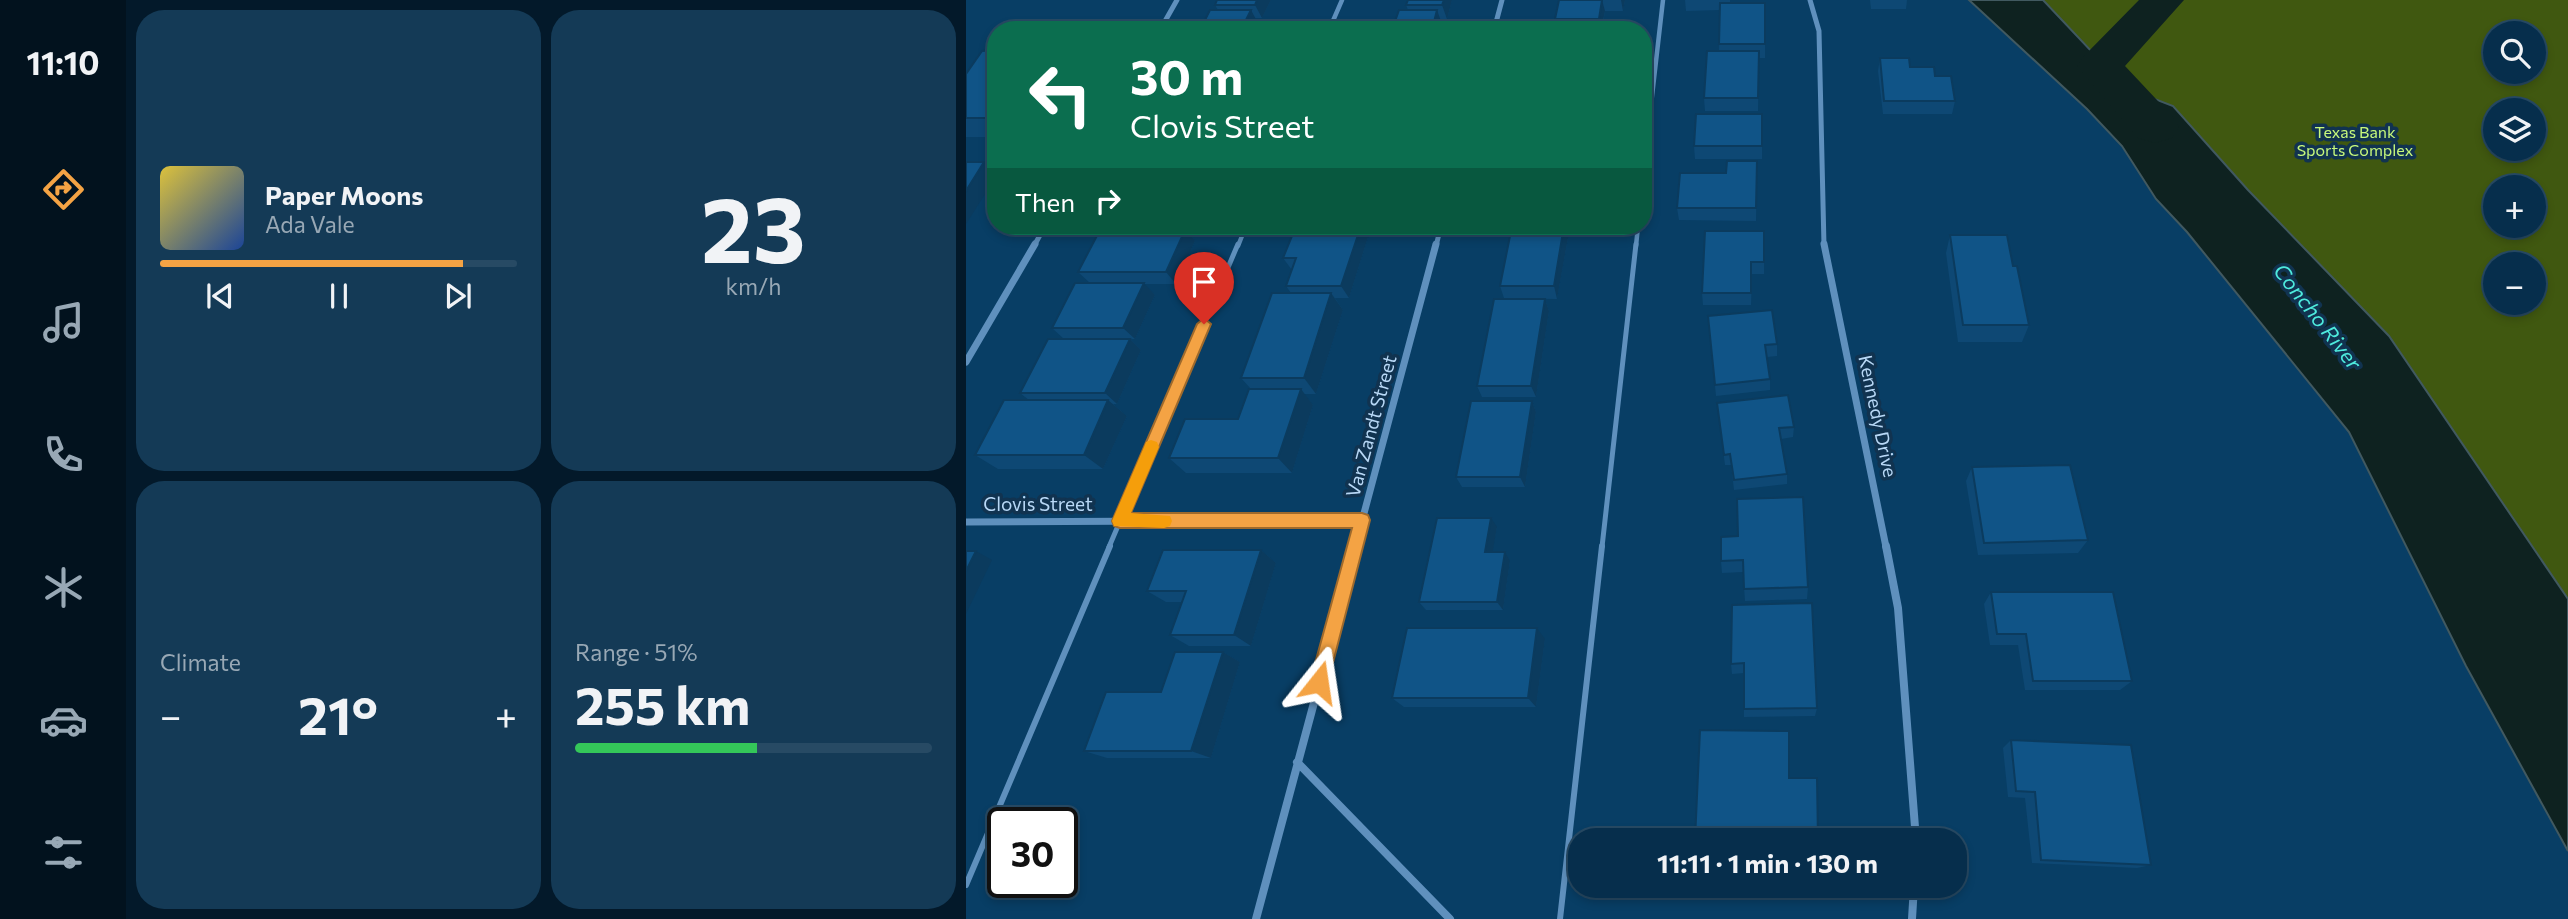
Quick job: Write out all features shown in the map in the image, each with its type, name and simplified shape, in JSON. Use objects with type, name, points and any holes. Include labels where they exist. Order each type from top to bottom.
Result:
[{"type":"street","points":[[1165,21],[1177,0]]},
{"type":"street","points":[[1496,21],[1502,0]]},
{"type":"street","name":"Kennedy Drive","points":[[1810,0],[1819,31],[1824,251],[1861,418],[1898,607],[1915,828]]},
{"type":"street","points":[[966,362],[1040,235]]},
{"type":"street","name":"Van Zandt Street","points":[[1256,919],[1439,235]]},
{"type":"street","name":"Clovis Street","points":[[966,522],[1362,520]]},
{"type":"street","points":[[1297,762],[1450,919]]},
{"type":"street","points":[[1912,919],[1913,898]]},
{"type":"lane","points":[[1333,21],[1342,0]]},
{"type":"lane","points":[[1652,96],[1663,0]]},
{"type":"lane","points":[[966,885],[1242,235]]},
{"type":"lane","points":[[1560,919],[1637,235]]},
{"type":"green space","name":"Texas Bank Sports Complex","points":[[2041,0],[2568,0],[2568,656]]},
{"type":"water","points":[[1969,0],[2043,0],[2126,88],[2173,106],[2248,190],[2389,336],[2568,599],[2568,851],[2466,666],[2349,432],[2187,232],[2156,199],[2122,146],[2087,109]]},
{"type":"building","points":[[1217,0],[1257,0],[1255,5],[1215,5]]},
{"type":"building","points":[[1408,0],[1444,0],[1442,5],[1406,5]]},
{"type":"building","points":[[1559,0],[1602,0],[1599,19],[1555,19]]},
{"type":"building","points":[[1720,3],[1765,3],[1765,44],[1719,44]]},
{"type":"building","points":[[1210,10],[1251,10],[1246,21],[1204,21]]},
{"type":"building","points":[[1399,10],[1437,10],[1434,21],[1395,21]]},
{"type":"building","points":[[982,51],[987,51],[987,118],[966,118],[966,74]]},
{"type":"building","points":[[1707,51],[1759,51],[1758,98],[1704,98]]},
{"type":"building","points":[[1880,58],[1909,58],[1910,67],[1934,67],[1935,76],[1951,76],[1955,101],[1884,101]]},
{"type":"building","points":[[1696,114],[1762,114],[1762,146],[1694,146]]},
{"type":"building","points":[[1727,161],[1757,161],[1756,208],[1677,208],[1680,173],[1726,173]]},
{"type":"building","points":[[966,162],[984,162],[966,191]]},
{"type":"building","points":[[1705,231],[1764,231],[1764,262],[1751,262],[1751,293],[1702,293]]},
{"type":"building","points":[[1097,235],[1183,235],[1166,272],[1078,272]]},
{"type":"building","points":[[1292,235],[1358,235],[1341,286],[1286,286],[1296,258],[1283,258]]},
{"type":"building","points":[[1510,235],[1562,235],[1554,286],[1500,286]]},
{"type":"building","points":[[1950,235],[2007,235],[2013,266],[2017,266],[2029,325],[1963,325]]},
{"type":"building","points":[[1075,283],[1144,283],[1123,328],[1052,328]]},
{"type":"building","points":[[1272,293],[1331,293],[1304,378],[1241,378]]},
{"type":"building","points":[[1494,299],[1545,299],[1531,386],[1477,386]]},
{"type":"building","points":[[1772,310],[1777,344],[1765,345],[1770,379],[1715,385],[1708,316]]},
{"type":"building","points":[[1048,339],[1130,339],[1105,393],[1020,393]]},
{"type":"building","points":[[1249,389],[1301,389],[1278,458],[1169,458],[1185,419],[1238,419]]},
{"type":"building","points":[[1788,395],[1794,427],[1779,428],[1787,474],[1734,480],[1730,454],[1724,455],[1717,403]]},
{"type":"building","points":[[1004,400],[1108,400],[1084,455],[975,455]]},
{"type":"building","points":[[1471,401],[1532,401],[1520,477],[1456,477]]},
{"type":"building","points":[[2070,465],[2088,540],[1984,543],[1972,467]]},
{"type":"building","points":[[1803,497],[1808,587],[1744,589],[1743,560],[1721,561],[1721,537],[1738,536],[1737,499]]},
{"type":"building","points":[[1437,518],[1491,518],[1485,552],[1505,552],[1497,602],[1419,602]]},
{"type":"building","points":[[1163,550],[1261,550],[1234,635],[1170,635],[1186,591],[1147,591]]},
{"type":"building","points":[[966,551],[976,551],[966,571]]},
{"type":"building","points":[[1991,592],[2113,592],[2132,681],[2033,681],[2026,634],[1997,634]]},
{"type":"building","points":[[1812,603],[1817,708],[1744,709],[1744,663],[1731,664],[1732,605]]},
{"type":"building","points":[[1407,628],[1537,628],[1528,698],[1392,698]]},
{"type":"building","points":[[1175,652],[1223,652],[1191,751],[1084,751],[1106,692],[1161,692]]},
{"type":"building","points":[[1700,730],[1789,731],[1789,778],[1817,778],[1818,828],[1696,828]]},
{"type":"building","points":[[2011,740],[2131,745],[2151,865],[2041,860],[2035,792],[2016,791]]},
{"type":"waterway","name":"Concho River","points":[[2155,127],[2100,66],[2163,0]]},
{"type":"slow traffic","points":[[1151,447],[1120,521],[1164,521]]},
{"type":"route","points":[[1204,324],[1120,521],[1362,520],[1319,682]]}]
